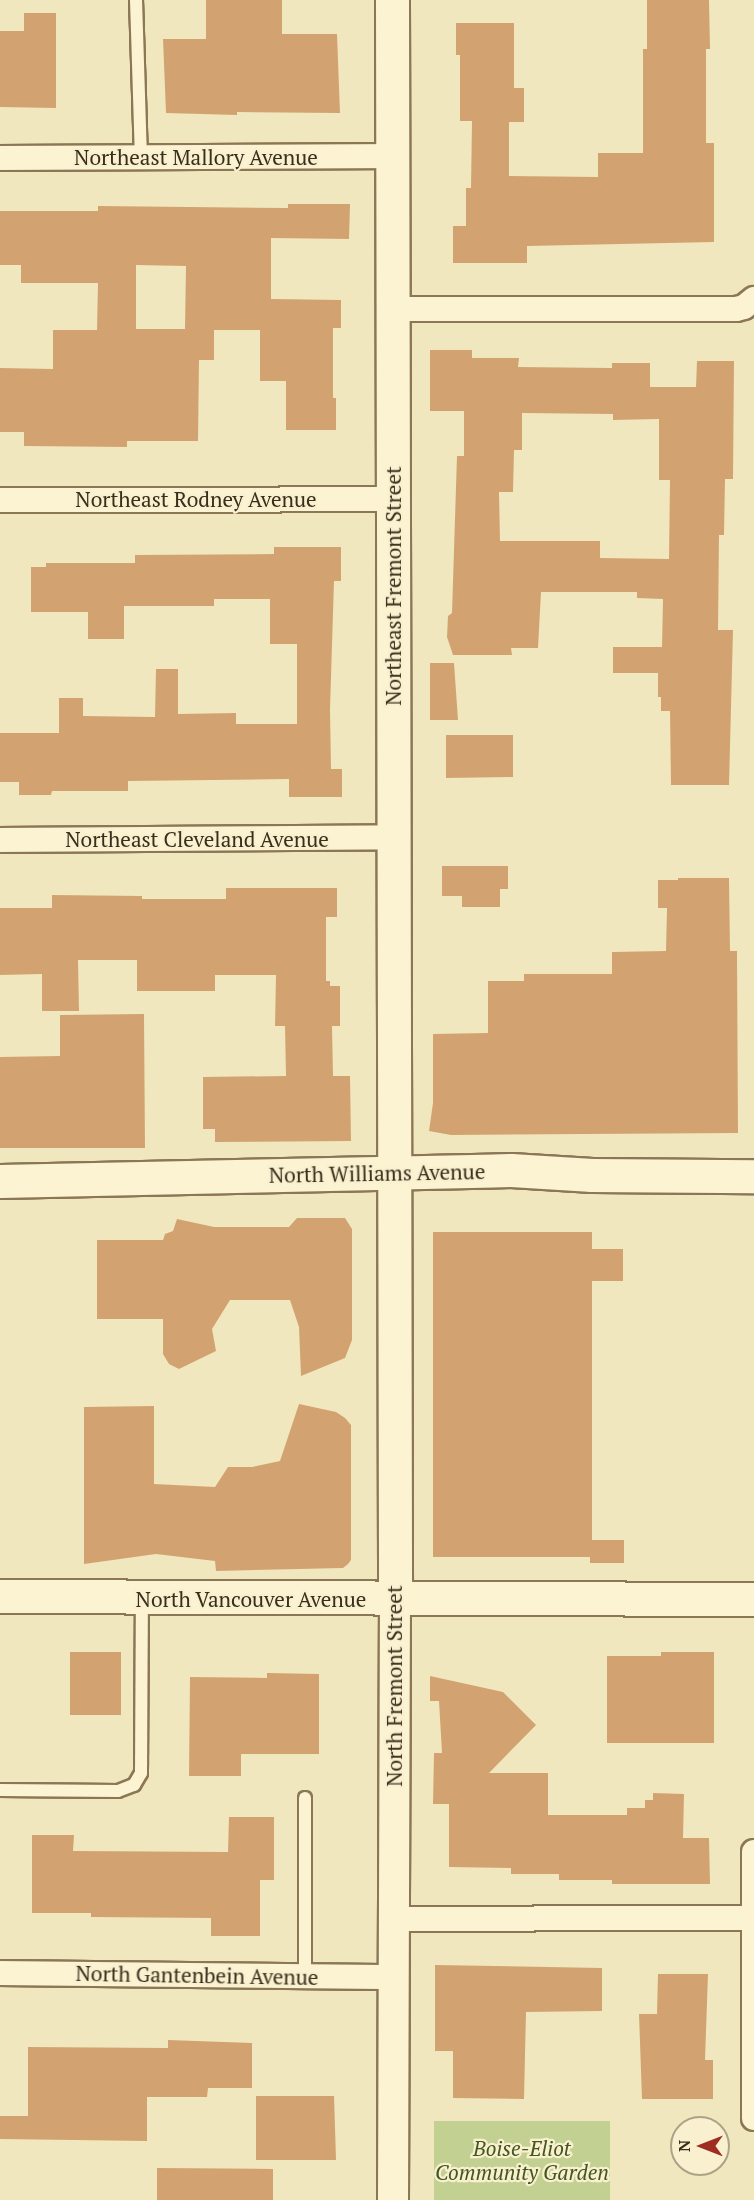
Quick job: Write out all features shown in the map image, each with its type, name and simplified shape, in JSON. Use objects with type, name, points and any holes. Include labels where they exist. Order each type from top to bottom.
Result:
[{"type":"main road","name":"Northeast Fremont Street","points":[[392,0],[393,1172]]},
{"type":"main road","name":"North Williams Avenue","points":[[0,1181],[511,1170],[592,1175],[754,1176]]},
{"type":"main road","name":"North Fremont Street","points":[[393,1172],[395,1599]]},
{"type":"main road","name":"North Vancouver Avenue","points":[[0,1596],[754,1599]]},
{"type":"street","name":"Northeast Mallory Avenue","points":[[0,158],[392,156]]},
{"type":"street","points":[[392,309],[736,309],[744,307],[754,299]]},
{"type":"street","name":"Northeast Rodney Avenue","points":[[0,500],[392,499]]},
{"type":"street","name":"Northeast Cleveland Avenue","points":[[0,840],[393,837]]},
{"type":"street","name":"North Fremont Street","points":[[393,2200],[395,1599]]},
{"type":"street","points":[[754,1852],[754,2118]]},
{"type":"street","points":[[394,1919],[754,1918]]},
{"type":"street","name":"North Gantenbein Avenue","points":[[0,1973],[394,1977]]},
{"type":"lane","points":[[136,0],[141,157]]},
{"type":"lane","points":[[0,1790],[118,1791],[134,1785],[141,1773],[142,1598]]},
{"type":"lane","points":[[305,1798],[305,1976]]},
{"type":"green space","name":"Boise-Eliot Community Garden","points":[[434,2121],[610,2121],[610,2200],[434,2200]]},
{"type":"building","points":[[206,0],[282,0],[282,34],[337,34],[340,113],[237,112],[237,115],[166,113],[163,39],[206,39]]},
{"type":"building","points":[[647,0],[709,0],[710,49],[706,49],[706,143],[714,143],[714,242],[527,246],[527,263],[453,263],[453,226],[466,226],[466,188],[471,188],[472,121],[460,121],[460,55],[456,55],[456,23],[514,23],[514,88],[524,88],[524,122],[509,122],[509,176],[598,177],[598,153],[643,153],[643,49],[647,49]]},
{"type":"building","points":[[24,13],[56,13],[56,108],[0,107],[0,31],[24,31]]},
{"type":"building","points":[[288,204],[350,204],[349,239],[271,238],[271,299],[341,300],[341,328],[333,328],[333,398],[336,398],[336,430],[286,430],[286,381],[260,381],[260,330],[214,330],[214,360],[199,360],[198,441],[127,441],[127,447],[24,446],[24,432],[0,432],[0,368],[53,369],[53,330],[97,330],[98,283],[21,283],[21,265],[0,265],[0,211],[98,211],[98,206],[288,208]],"holes":[[[136,265],[186,266],[185,329],[136,329]]]},
{"type":"building","points":[[430,350],[472,350],[472,358],[519,358],[518,367],[612,368],[612,363],[650,363],[650,387],[696,387],[697,361],[734,361],[733,479],[725,479],[724,535],[719,535],[718,630],[733,630],[729,785],[671,785],[670,711],[661,711],[661,697],[658,697],[658,673],[613,673],[613,647],[662,647],[663,599],[637,598],[637,592],[541,592],[538,648],[511,648],[512,655],[453,655],[447,637],[448,616],[452,613],[457,456],[464,456],[464,411],[430,411]],"holes":[[[522,413],[613,414],[613,420],[659,419],[659,480],[670,480],[669,559],[600,558],[600,541],[500,541],[499,492],[513,492],[514,450],[522,450]]]},
{"type":"building","points":[[274,547],[341,547],[341,581],[334,581],[330,709],[331,769],[342,769],[342,797],[289,797],[289,779],[128,781],[128,791],[52,791],[51,795],[19,795],[19,782],[0,782],[0,733],[59,733],[59,698],[83,698],[83,716],[155,717],[156,669],[178,669],[178,714],[236,713],[236,724],[297,724],[297,644],[270,644],[270,599],[214,599],[214,606],[124,606],[124,639],[88,639],[88,612],[31,612],[31,567],[46,567],[46,563],[135,563],[135,555],[274,554]]},
{"type":"building","points":[[430,663],[454,663],[458,720],[430,720]]},
{"type":"building","points":[[446,735],[513,735],[513,777],[446,778]]},
{"type":"building","points":[[442,866],[508,866],[508,889],[500,889],[500,907],[462,907],[462,896],[442,896]]},
{"type":"building","points":[[678,878],[729,878],[730,951],[737,951],[738,1133],[451,1135],[429,1131],[433,1103],[433,1034],[488,1033],[488,981],[524,981],[524,974],[612,974],[612,952],[666,951],[667,908],[658,908],[658,880],[678,880]]},
{"type":"building","points":[[226,888],[337,888],[337,917],[326,917],[326,981],[330,981],[330,986],[340,986],[340,1026],[332,1026],[333,1076],[350,1076],[351,1141],[215,1142],[215,1129],[203,1129],[203,1077],[286,1076],[285,1026],[275,1026],[276,975],[215,975],[215,991],[137,991],[137,960],[78,960],[79,1011],[42,1011],[42,974],[0,975],[0,908],[52,908],[52,895],[142,896],[142,899],[226,899]]},
{"type":"building","points":[[144,1014],[145,1148],[0,1148],[0,1057],[60,1056],[60,1015]]},
{"type":"building","points":[[297,1218],[345,1218],[352,1229],[352,1340],[345,1358],[301,1376],[299,1327],[290,1300],[230,1300],[212,1329],[216,1351],[179,1369],[169,1364],[163,1354],[163,1319],[97,1319],[97,1240],[163,1240],[165,1234],[173,1231],[177,1219],[214,1227],[289,1227]]},
{"type":"building","points":[[433,1232],[592,1232],[592,1249],[623,1249],[623,1281],[592,1281],[592,1540],[624,1540],[624,1563],[590,1563],[590,1557],[433,1557]]},
{"type":"building","points":[[299,1404],[336,1412],[351,1425],[351,1560],[343,1568],[216,1571],[215,1561],[156,1554],[84,1564],[84,1407],[154,1406],[154,1484],[215,1487],[228,1467],[252,1467],[280,1461]]},
{"type":"building","points":[[70,1652],[121,1652],[121,1715],[70,1715]]},
{"type":"building","points":[[661,1652],[714,1652],[714,1743],[607,1743],[607,1656],[661,1656]]},
{"type":"building","points":[[267,1673],[319,1674],[319,1754],[241,1754],[241,1776],[189,1776],[190,1677],[267,1678]]},
{"type":"building","points":[[430,1676],[503,1692],[536,1725],[489,1773],[548,1773],[548,1815],[627,1815],[627,1808],[645,1808],[645,1800],[653,1800],[653,1793],[684,1794],[683,1838],[709,1838],[710,1884],[612,1884],[612,1880],[559,1880],[559,1874],[511,1874],[511,1868],[449,1867],[449,1804],[433,1804],[434,1753],[442,1753],[439,1701],[430,1701]]},
{"type":"building","points":[[229,1817],[274,1817],[274,1880],[260,1880],[260,1936],[211,1936],[211,1918],[91,1917],[91,1913],[32,1913],[32,1835],[74,1835],[73,1851],[228,1852]]},
{"type":"building","points":[[435,1965],[602,1968],[602,2011],[526,2012],[524,2099],[453,2098],[453,2051],[435,2051]]},
{"type":"building","points":[[658,1974],[708,1974],[705,2060],[713,2060],[713,2099],[642,2099],[639,2014],[657,2014]]},
{"type":"building","points":[[168,2040],[252,2043],[252,2088],[208,2088],[207,2097],[147,2097],[147,2141],[0,2139],[0,2116],[28,2116],[28,2047],[168,2048]]},
{"type":"building","points":[[256,2096],[334,2096],[336,2160],[256,2160]]},
{"type":"building","points":[[157,2168],[273,2169],[273,2200],[157,2200]]}]
